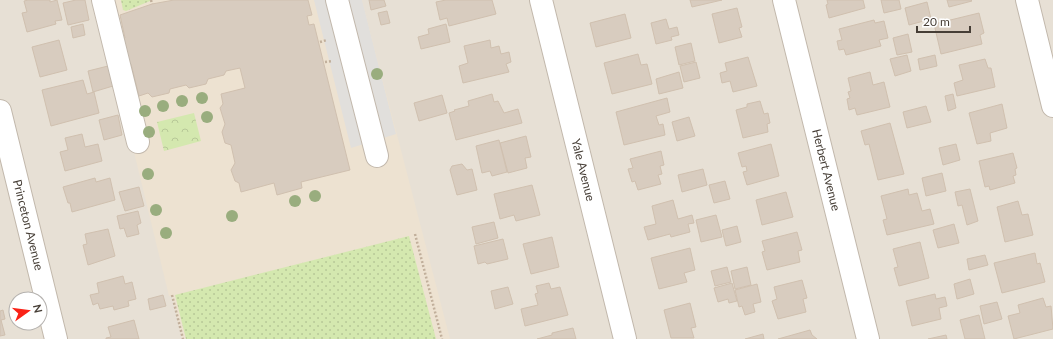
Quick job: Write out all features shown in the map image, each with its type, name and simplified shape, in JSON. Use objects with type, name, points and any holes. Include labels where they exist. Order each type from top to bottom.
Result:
[{"type":"street","points":[[103,0],[138,142]]},
{"type":"street","points":[[337,0],[376,156]]},
{"type":"street","name":"Yale Avenue","points":[[541,0],[624,339]]},
{"type":"street","name":"Herbert Avenue","points":[[784,0],[868,339]]},
{"type":"street","points":[[1027,0],[1053,106]]},
{"type":"street","name":"Princeton Avenue","points":[[0,111],[56,339]]},
{"type":"path","points":[[151,0],[152,4]]},
{"type":"path","points":[[415,234],[442,339]]},
{"type":"path","points":[[172,296],[183,339]]},
{"type":"shaded area","points":[[0,0],[1053,0],[1053,339],[0,339]]},
{"type":"shaded area","points":[[97,0],[362,0],[450,339],[182,339],[172,296],[169,296]]},
{"type":"shaded area","points":[[314,0],[362,0],[396,134],[351,148]]},
{"type":"green space","points":[[121,0],[150,1],[126,11],[123,10]]},
{"type":"green space","points":[[194,113],[201,141],[164,151],[157,122]]},
{"type":"green space","points":[[409,236],[436,339],[186,339],[175,295]]},
{"type":"building","points":[[50,0],[50,2],[57,0],[62,20],[55,21],[56,24],[27,32],[22,13],[27,12],[24,1]]},
{"type":"building","points":[[76,0],[85,0],[89,20],[68,25],[63,3]]},
{"type":"building","points":[[174,0],[308,0],[312,15],[307,16],[309,25],[314,24],[350,170],[301,182],[302,188],[277,195],[274,183],[241,192],[239,183],[235,181],[231,170],[235,163],[231,145],[225,143],[222,132],[225,124],[220,108],[223,104],[221,94],[245,88],[240,68],[226,71],[224,75],[208,79],[206,84],[189,88],[186,85],[170,89],[169,93],[152,97],[148,93],[139,96],[131,64],[125,65],[118,40],[125,38],[120,15],[152,4]]},
{"type":"building","points":[[369,0],[384,0],[386,6],[371,10]]},
{"type":"building","points":[[446,0],[492,0],[496,14],[449,26],[447,18],[440,20],[436,2]]},
{"type":"building","points":[[690,0],[722,0],[692,7]]},
{"type":"building","points":[[827,0],[863,0],[865,8],[829,18],[826,5],[828,4]]},
{"type":"building","points":[[881,0],[899,0],[901,9],[884,13]]},
{"type":"building","points":[[947,0],[971,0],[972,1],[949,7]]},
{"type":"building","points":[[927,2],[931,19],[909,25],[905,8]]},
{"type":"building","points":[[737,8],[742,27],[739,28],[742,37],[719,43],[712,14]]},
{"type":"building","points":[[387,11],[390,23],[381,25],[378,13]]},
{"type":"building","points":[[979,13],[984,33],[980,35],[982,44],[941,54],[934,24]]},
{"type":"building","points":[[625,14],[631,38],[596,47],[590,23]]},
{"type":"building","points":[[666,19],[669,29],[677,27],[679,35],[671,37],[672,40],[656,44],[651,23]]},
{"type":"building","points":[[874,20],[875,23],[884,21],[888,38],[879,40],[881,46],[846,55],[844,49],[839,50],[837,41],[842,40],[839,29]]},
{"type":"building","points":[[83,24],[85,35],[73,38],[71,27]]},
{"type":"building","points":[[446,24],[450,42],[421,49],[418,37],[429,34],[428,29]]},
{"type":"building","points":[[908,34],[912,52],[897,55],[893,38]]},
{"type":"building","points":[[59,40],[67,70],[40,77],[32,47]]},
{"type":"building","points":[[490,40],[491,48],[499,46],[501,54],[509,52],[511,62],[506,64],[509,72],[463,83],[459,66],[468,63],[464,46]]},
{"type":"building","points":[[691,43],[695,61],[679,65],[675,47]]},
{"type":"building","points":[[638,54],[641,65],[647,64],[652,84],[612,94],[604,63]]},
{"type":"building","points":[[907,55],[911,71],[895,76],[890,59]]},
{"type":"building","points":[[935,55],[937,66],[920,70],[918,59]]},
{"type":"building","points":[[748,57],[757,86],[733,92],[730,81],[722,83],[720,73],[727,71],[725,63]]},
{"type":"building","points":[[985,59],[988,68],[991,68],[995,87],[957,96],[954,83],[963,80],[959,65]]},
{"type":"building","points":[[696,62],[700,78],[684,82],[680,66]]},
{"type":"building","points":[[108,66],[113,86],[93,92],[88,71]]},
{"type":"building","points":[[679,72],[683,88],[659,94],[656,79]]},
{"type":"building","points":[[870,72],[873,85],[884,82],[890,107],[857,115],[855,108],[849,110],[847,99],[850,98],[848,92],[851,91],[848,78]]},
{"type":"building","points":[[83,80],[87,94],[94,92],[99,113],[51,126],[42,90]]},
{"type":"building","points":[[492,94],[494,102],[498,101],[504,113],[518,109],[522,123],[456,140],[449,113],[469,106],[468,101]]},
{"type":"building","points":[[953,94],[956,108],[948,111],[945,96]]},
{"type":"building","points":[[442,95],[447,113],[419,121],[414,103]]},
{"type":"building","points":[[667,98],[670,112],[656,116],[659,125],[663,124],[665,135],[624,145],[616,112]]},
{"type":"building","points":[[760,101],[764,114],[768,113],[770,123],[767,124],[768,132],[743,138],[736,110],[747,107],[747,104]]},
{"type":"building","points":[[1002,104],[1007,128],[990,133],[991,141],[977,144],[969,113]]},
{"type":"building","points":[[926,106],[931,122],[907,128],[903,112]]},
{"type":"building","points":[[118,115],[122,135],[104,140],[99,120]]},
{"type":"building","points":[[689,117],[695,136],[677,141],[672,122]]},
{"type":"building","points":[[890,123],[904,174],[878,180],[869,144],[865,145],[861,131]]},
{"type":"building","points":[[82,134],[85,147],[98,144],[102,161],[65,171],[60,152],[68,150],[65,138]]},
{"type":"building","points":[[526,136],[531,157],[525,158],[527,168],[508,173],[500,143]]},
{"type":"building","points":[[499,140],[507,172],[492,176],[490,171],[482,173],[476,146]]},
{"type":"building","points":[[771,144],[779,176],[747,185],[743,172],[747,171],[746,166],[742,167],[738,153]]},
{"type":"building","points":[[956,144],[960,160],[943,165],[939,148]]},
{"type":"building","points":[[661,151],[664,165],[660,166],[662,174],[658,175],[661,184],[638,190],[635,181],[632,182],[628,169],[633,168],[630,159]]},
{"type":"building","points":[[1013,153],[1017,168],[1015,169],[1016,175],[1013,176],[1015,183],[990,190],[989,186],[985,187],[979,161]]},
{"type":"building","points":[[462,164],[467,170],[472,169],[477,190],[457,195],[450,170],[452,166]]},
{"type":"building","points":[[703,169],[707,185],[682,192],[678,175]]},
{"type":"building","points":[[942,173],[946,191],[926,196],[922,178]]},
{"type":"building","points":[[95,178],[96,182],[110,178],[115,200],[72,212],[63,187]]},
{"type":"building","points":[[725,181],[730,199],[714,203],[709,185]]},
{"type":"building","points":[[532,185],[540,215],[516,221],[514,215],[500,219],[494,194]]},
{"type":"building","points":[[139,187],[144,206],[125,211],[119,192]]},
{"type":"building","points":[[908,189],[909,195],[917,193],[922,211],[930,209],[934,224],[887,235],[883,220],[887,219],[881,196]]},
{"type":"building","points":[[970,189],[978,221],[967,225],[962,205],[958,206],[955,192]]},
{"type":"building","points":[[786,192],[793,217],[762,225],[756,200]]},
{"type":"building","points":[[673,200],[678,219],[692,215],[694,223],[688,224],[690,232],[671,237],[670,234],[648,240],[644,227],[656,224],[652,206]]},
{"type":"building","points":[[1018,201],[1022,215],[1028,214],[1033,235],[1005,242],[997,207]]},
{"type":"building","points":[[138,211],[141,223],[137,225],[139,234],[127,237],[124,228],[120,229],[117,216]]},
{"type":"building","points":[[716,215],[722,237],[701,242],[696,220]]},
{"type":"building","points":[[494,222],[498,238],[476,244],[472,227]]},
{"type":"building","points":[[954,224],[959,243],[938,248],[933,230]]},
{"type":"building","points":[[737,226],[741,242],[726,246],[722,230]]},
{"type":"building","points":[[108,229],[115,256],[88,265],[83,245],[87,244],[85,234]]},
{"type":"building","points":[[797,232],[802,250],[798,251],[800,262],[767,270],[762,252],[765,251],[762,241]]},
{"type":"building","points":[[552,237],[559,267],[531,274],[523,244]]},
{"type":"building","points":[[503,239],[508,259],[487,264],[485,262],[478,264],[474,246]]},
{"type":"building","points":[[920,242],[929,278],[899,286],[894,268],[898,267],[893,249]]},
{"type":"building","points":[[690,248],[695,270],[684,273],[687,282],[659,289],[651,258]]},
{"type":"building","points":[[1035,253],[1037,264],[1040,263],[1045,282],[1002,293],[994,263]]},
{"type":"building","points":[[985,255],[988,265],[969,270],[967,259]]},
{"type":"building","points":[[727,267],[731,282],[715,286],[711,271]]},
{"type":"building","points":[[747,267],[751,285],[735,289],[731,271]]},
{"type":"building","points":[[123,276],[125,284],[132,282],[136,299],[128,301],[129,306],[114,310],[113,306],[100,309],[98,303],[93,305],[90,295],[99,293],[97,283]]},
{"type":"building","points":[[970,279],[974,294],[957,299],[954,284]]},
{"type":"building","points":[[802,280],[807,298],[803,299],[806,312],[778,319],[772,301],[777,299],[774,287]]},
{"type":"building","points":[[549,283],[551,289],[560,287],[568,315],[525,326],[521,309],[538,305],[535,294],[538,293],[536,286]]},
{"type":"building","points":[[732,283],[737,301],[729,303],[728,299],[718,302],[714,288]]},
{"type":"building","points":[[757,284],[761,302],[753,304],[755,312],[745,315],[742,306],[739,307],[735,290]]},
{"type":"building","points":[[508,287],[513,304],[495,309],[491,291]]},
{"type":"building","points":[[935,294],[936,299],[945,297],[947,306],[939,308],[941,319],[912,326],[906,301]]},
{"type":"building","points":[[163,295],[166,306],[150,310],[148,299]]},
{"type":"building","points":[[1043,298],[1046,307],[1051,306],[1053,329],[1014,339],[1008,316],[1020,313],[1018,305]]},
{"type":"building","points":[[997,302],[1002,319],[984,324],[980,306]]},
{"type":"building","points":[[690,303],[696,327],[691,328],[694,338],[671,338],[664,310]]},
{"type":"building","points":[[3,310],[5,319],[1,320],[5,335],[0,336],[0,311]]},
{"type":"building","points":[[979,315],[985,339],[965,339],[960,320]]},
{"type":"building","points":[[134,320],[139,339],[106,339],[111,337],[108,327]]},
{"type":"building","points":[[573,328],[576,339],[537,339],[552,335],[552,333]]},
{"type":"building","points":[[810,330],[812,335],[817,339],[778,339]]},
{"type":"building","points":[[763,334],[764,339],[745,339]]},
{"type":"building","points":[[946,335],[947,339],[928,339]]}]
